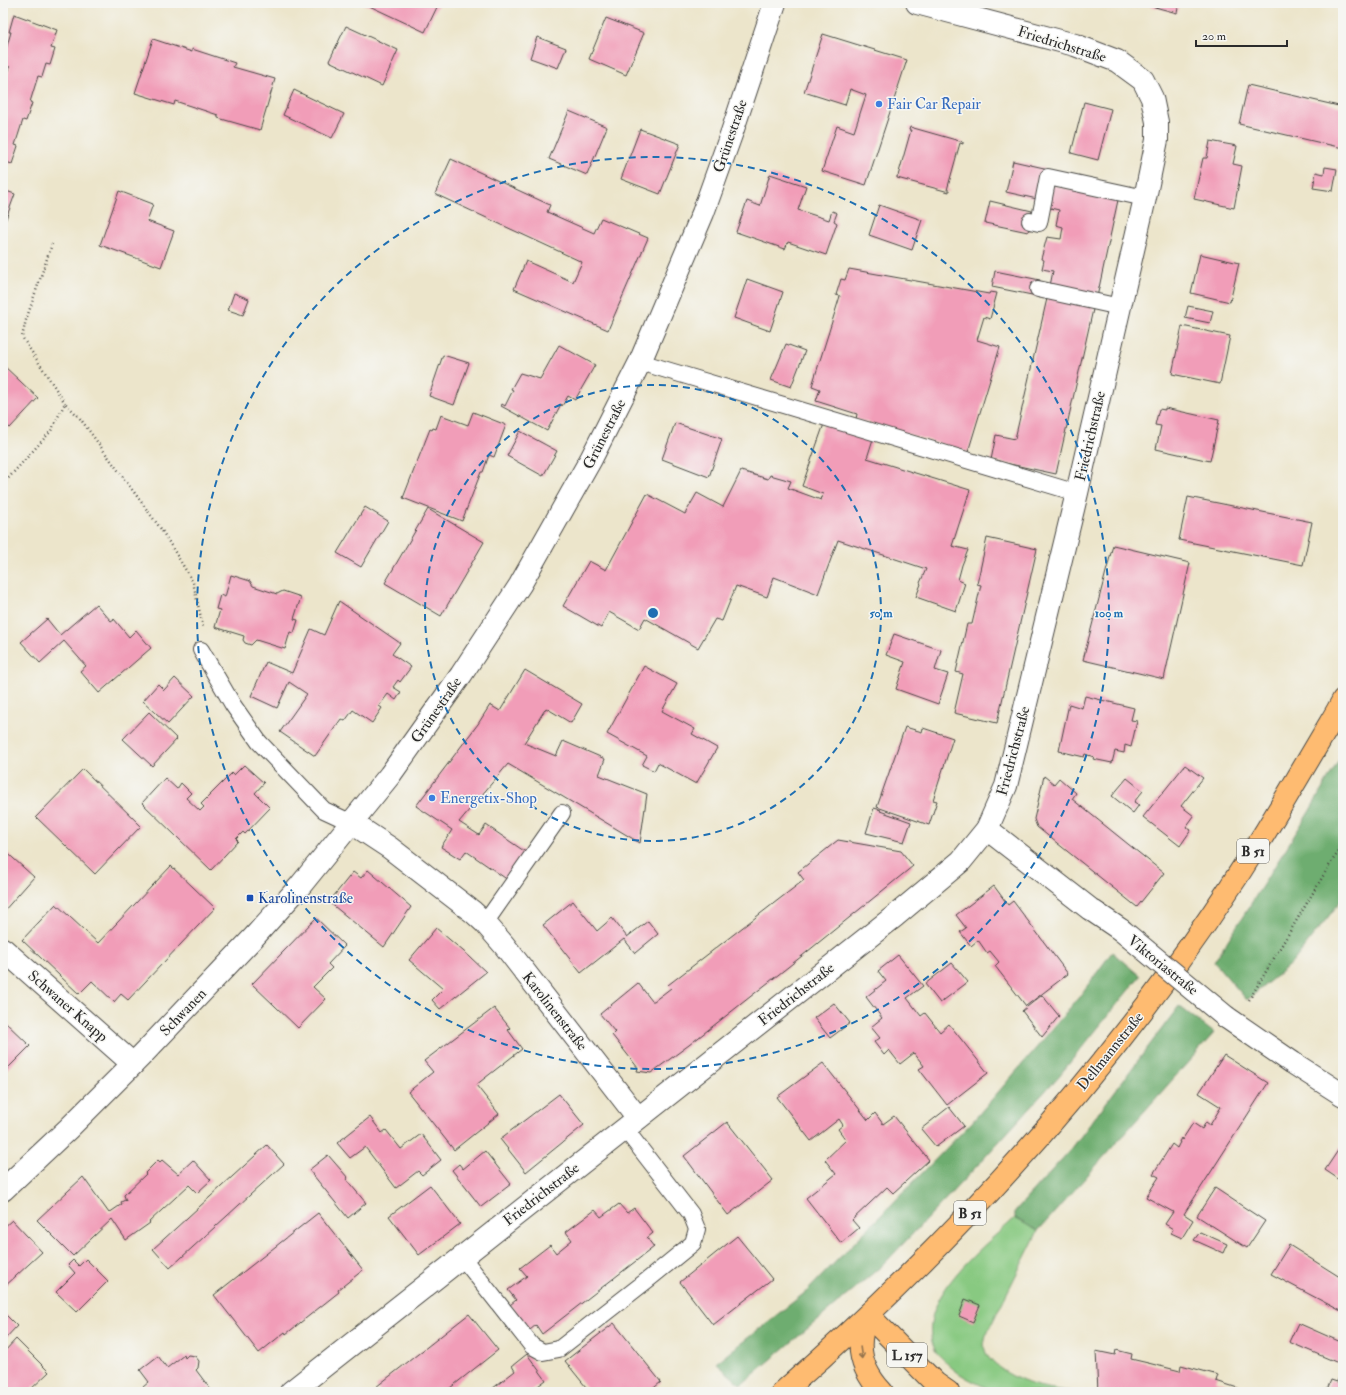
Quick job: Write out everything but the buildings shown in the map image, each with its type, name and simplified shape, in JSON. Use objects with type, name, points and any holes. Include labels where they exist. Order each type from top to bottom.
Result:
[{"type":"main road","name":"Dellmannstraße","points":[[868,1315],[945,1239],[1006,1174],[1102,1063],[1154,996],[1224,897],[1262,838],[1343,700]]},
{"type":"main road","name":"B 51","points":[[784,1392],[868,1315]]},
{"type":"main road","name":"L 157","points":[[882,1392],[873,1382],[864,1367],[860,1349],[862,1332],[868,1315],[935,1383],[948,1392]]},
{"type":"street","name":"Grünestraße","points":[[352,823],[390,774],[461,675],[520,586],[591,459],[640,362],[703,214],[775,3]]},
{"type":"street","name":"Friedrichstraße","points":[[291,1392],[895,916],[961,861],[987,830],[1006,786],[1077,493],[1145,198],[1157,140],[1157,122],[1152,98],[1143,80],[1117,61],[1075,45],[917,3]]},
{"type":"street","name":"Karolinenstraße","points":[[352,823],[390,848],[456,898],[485,923],[504,945],[631,1124]]},
{"type":"street","name":"Schwanen","points":[[3,1190],[68,1129],[133,1064],[258,933],[300,886],[352,823]]},
{"type":"street","name":"Viktoriastraße","points":[[987,830],[1090,909],[1121,930],[1231,1020],[1293,1063],[1343,1095]]},
{"type":"street","name":"Schwaner Knapp","points":[[3,948],[133,1064]]},
{"type":"lane","points":[[1030,221],[1039,223],[1044,183],[1145,198]]},
{"type":"lane","points":[[1038,289],[1120,307]]},
{"type":"lane","points":[[640,362],[1077,493]]},
{"type":"lane","points":[[201,650],[233,706],[259,742],[324,810],[352,823]]},
{"type":"lane","points":[[485,923],[562,813]]},
{"type":"lane","points":[[462,1257],[532,1346],[543,1352],[559,1349],[650,1278],[693,1243],[697,1229],[692,1214],[631,1124]]},
{"type":"path","points":[[52,244],[26,320],[22,337],[65,403],[87,429],[161,529],[193,582],[204,635],[201,650]]},
{"type":"path","points":[[3,484],[51,431],[65,403]]},
{"type":"path","points":[[1231,1020],[1343,846]]},
{"type":"green space","points":[[1343,753],[1343,898],[1293,962],[1247,1000],[1214,962],[1309,812]]},
{"type":"green space","points":[[1112,952],[1140,976],[1059,1076],[976,1167],[884,1264],[741,1385],[716,1363],[807,1291],[973,1121],[1079,997]]},
{"type":"green space","points":[[1179,1006],[1214,1033],[1038,1231],[1015,1218],[1015,1211],[1072,1148]]},
{"type":"green space","points":[[1015,1218],[1038,1231],[986,1335],[984,1344],[985,1350],[988,1356],[999,1368],[1015,1377],[1038,1386],[1075,1392],[993,1391],[960,1374],[948,1365],[935,1350],[931,1331],[933,1313],[942,1294],[970,1259]]},
{"type":"place","name":"Fair Car Repair","points":[[879,104]]},
{"type":"place","name":"Energetix-Shop","points":[[432,798]]},
{"type":"place","name":"Karolinenstraße","points":[[250,898]]}]
